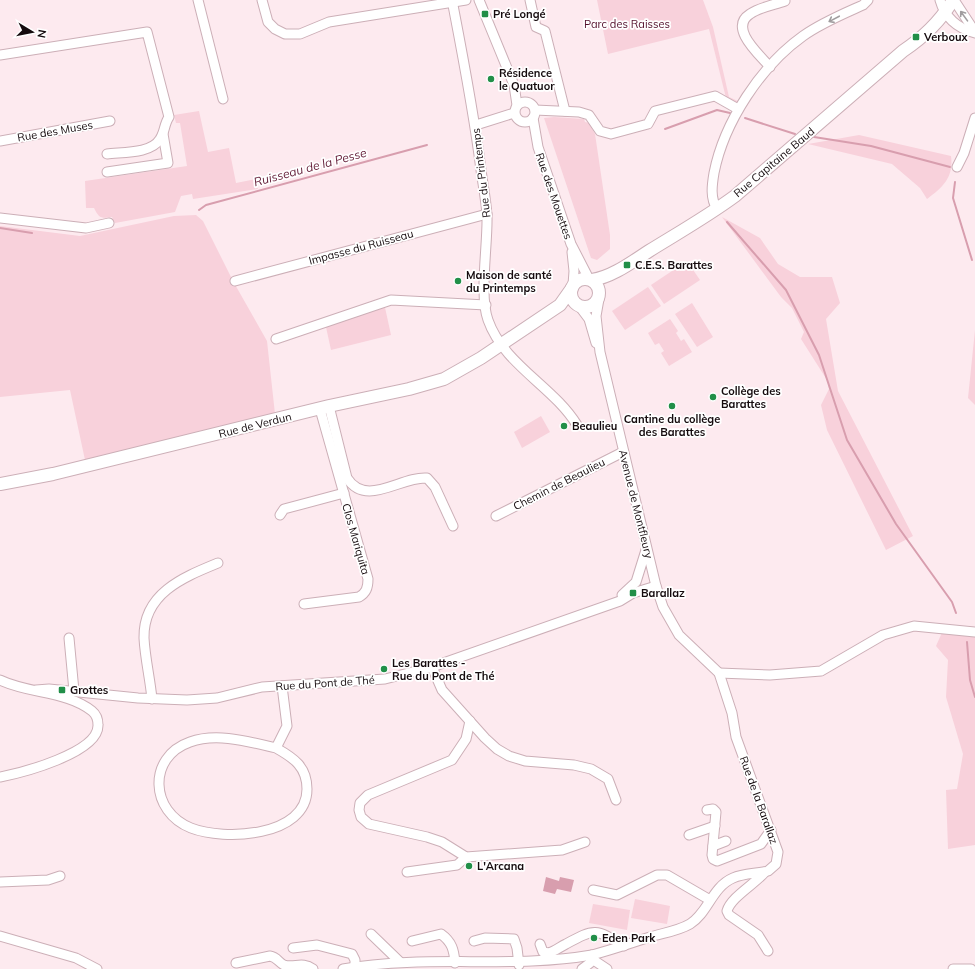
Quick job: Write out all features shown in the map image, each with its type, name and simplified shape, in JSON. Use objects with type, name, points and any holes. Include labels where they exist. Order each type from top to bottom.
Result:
[{"type":"main road","name":"Rue Capitaine Baud","points":[[590,279],[604,277],[637,260],[717,209],[761,174],[903,52],[921,39],[944,5],[953,0]]},
{"type":"main road","name":"Rue Capitaine Baud","points":[[599,297],[610,283],[637,260]]},
{"type":"main road","points":[[582,279],[590,279],[599,288],[599,297],[591,306],[579,306],[571,296],[572,287],[582,279]]},
{"type":"main road","name":"Rue de Verdun","points":[[0,484],[53,474],[324,407],[409,389],[444,379],[462,370],[560,305],[572,287]]},
{"type":"main road","name":"Rue de Verdun","points":[[502,344],[513,341],[568,307],[579,306]]},
{"type":"street","points":[[198,0],[223,99]]},
{"type":"street","points":[[262,0],[268,22],[275,29],[285,34],[300,34],[329,22],[466,0]]},
{"type":"street","points":[[479,0],[514,85],[534,107],[531,117]]},
{"type":"street","points":[[530,0],[536,27],[545,31],[565,111]]},
{"type":"street","points":[[717,209],[712,193],[716,163],[721,146],[740,107],[770,67],[804,36],[863,5],[868,0]]},
{"type":"street","points":[[953,0],[975,32]]},
{"type":"street","name":"Rue du Printemps","points":[[453,1],[476,125],[487,214],[484,291],[487,319],[497,339],[502,344]]},
{"type":"street","points":[[770,67],[744,36],[743,23],[746,17],[755,11],[785,1]]},
{"type":"street","points":[[944,5],[948,18],[964,30],[975,32]]},
{"type":"street","points":[[0,55],[147,32],[169,116],[164,123],[163,134],[168,163],[107,172]]},
{"type":"street","points":[[514,85],[516,109],[520,121],[531,117],[565,111],[579,112],[589,114],[600,131],[611,134],[648,124],[655,111],[715,96],[740,107]]},
{"type":"street","points":[[476,125],[516,109],[520,102],[528,102]]},
{"type":"street","name":"Rue des Mouettes","points":[[531,117],[538,147],[571,244],[590,279]]},
{"type":"street","points":[[957,167],[964,153],[975,118]]},
{"type":"street","name":"Rue des Muses","points":[[0,141],[110,121]]},
{"type":"street","points":[[107,154],[149,148],[159,141],[163,134]]},
{"type":"street","name":"Impasse du Ruisseau","points":[[235,281],[487,214]]},
{"type":"street","points":[[0,218],[86,228],[109,223]]},
{"type":"street","name":"Rue des Mouettes","points":[[571,244],[574,263],[572,287]]},
{"type":"street","name":"Avenue de Montfleury","points":[[599,297],[596,316],[600,352],[656,586]]},
{"type":"street","points":[[276,339],[391,300],[486,305]]},
{"type":"street","name":"Avenue de Montfleury","points":[[579,306],[588,318],[593,338],[600,352]]},
{"type":"street","points":[[502,344],[524,369],[552,394],[578,425]]},
{"type":"street","points":[[324,407],[347,478],[351,484],[365,491],[373,492],[416,479],[427,478],[434,487],[453,526]]},
{"type":"street","name":"Clos Mariquita","points":[[304,604],[359,597],[365,593],[368,586],[368,579],[344,493],[324,407]]},
{"type":"street","name":"Chemin de Beaulieu","points":[[496,516],[623,452]]},
{"type":"street","name":"Clos Mariquita","points":[[280,516],[284,509],[344,493]]},
{"type":"street","name":"Rue du Pont de Thé","points":[[613,603],[636,582],[647,549]]},
{"type":"street","points":[[152,699],[144,636],[150,613],[160,596],[168,588],[190,575],[218,563]]},
{"type":"street","points":[[636,582],[648,581],[656,586]]},
{"type":"street","name":"Rue du Pont de Thé","points":[[36,690],[49,689],[152,699],[187,700],[217,698],[262,687],[386,679],[432,667],[620,601],[633,593],[656,586]]},
{"type":"street","name":"Rue de la Barallaz","points":[[656,586],[669,619],[679,635],[719,673],[732,713],[736,738],[778,852],[778,860],[772,869],[764,872]]},
{"type":"street","points":[[643,590],[660,599]]},
{"type":"street","points":[[719,673],[770,675],[821,671],[883,635],[914,626],[975,632]]},
{"type":"street","points":[[70,638],[74,691]]},
{"type":"street","points":[[432,667],[442,690],[497,749],[509,756],[525,761],[574,765],[591,769],[608,779],[616,800]]},
{"type":"street","points":[[0,680],[10,685],[36,690],[83,706],[94,712],[98,718],[99,727],[94,736],[86,745],[42,767],[0,777]]},
{"type":"street","points":[[276,748],[287,726],[282,686]]},
{"type":"street","points":[[466,857],[456,850],[432,839],[369,824],[361,817],[359,810],[360,803],[368,795],[452,760],[466,739],[470,721]]},
{"type":"street","points":[[225,738],[276,748],[296,760],[305,773],[307,781],[306,801],[301,811],[286,823],[248,833],[230,835],[203,832],[177,821],[168,812],[162,802],[159,793],[159,780],[162,769],[171,753],[180,746],[199,739],[225,738]]},
{"type":"street","points":[[707,810],[713,809],[716,812],[712,855],[713,859],[722,860],[760,844],[771,830]]},
{"type":"street","points":[[689,835],[715,826]]},
{"type":"street","points":[[713,846],[726,841]]},
{"type":"street","points":[[407,872],[457,865],[466,857],[562,850],[584,842]]},
{"type":"street","points":[[343,969],[400,962],[519,965],[550,963],[592,955],[685,927],[699,916],[716,891],[732,878],[741,875],[764,872]]},
{"type":"street","points":[[764,872],[757,882],[729,904],[727,911],[729,915],[758,935],[768,951]]},
{"type":"street","points":[[593,890],[617,895],[657,875],[667,875],[710,900]]},
{"type":"street","points":[[0,882],[48,880],[60,876]]},
{"type":"street","points":[[540,944],[543,952],[549,953],[586,933],[594,932],[604,934],[624,946]]},
{"type":"street","points":[[371,934],[400,962]]},
{"type":"street","points":[[412,941],[441,934],[448,939],[454,949],[455,963]]},
{"type":"street","points":[[0,936],[76,958],[97,969]]},
{"type":"street","points":[[474,941],[485,938],[497,939],[510,937],[514,939],[517,948],[519,965]]},
{"type":"street","points":[[293,948],[318,945],[352,954],[355,960],[355,967]]},
{"type":"street","points":[[582,969],[590,963],[592,955]]},
{"type":"street","points":[[592,955],[595,961],[607,969]]},
{"type":"street","points":[[236,963],[270,956],[275,957],[284,965],[308,965],[313,969]]},
{"type":"street","points":[[953,969],[971,969]]},
{"type":"green space","name":"Parc des Raisses","points":[[597,0],[703,0],[713,27],[729,97],[740,102],[738,105],[726,98],[709,29],[608,54]]},
{"type":"green space","points":[[199,111],[208,152],[229,148],[236,183],[256,179],[258,189],[193,199],[192,194],[181,196],[175,212],[115,223],[112,217],[101,217],[97,214],[94,208],[86,208],[85,181],[187,166],[180,123],[176,123],[174,115]]},
{"type":"green space","points":[[554,117],[584,119],[585,122],[589,123],[595,134],[610,235],[610,249],[597,260],[591,258],[544,118]]},
{"type":"green space","points":[[859,135],[951,156],[951,170],[949,176],[942,186],[927,199],[920,188],[892,164],[808,144]]},
{"type":"green space","points":[[196,215],[203,221],[233,281],[267,341],[275,414],[85,460],[70,390],[0,397],[0,226],[80,236],[174,216]]},
{"type":"green space","points":[[722,217],[760,238],[778,264],[800,277],[832,277],[840,303],[826,319],[838,391],[913,536],[886,550],[827,430],[821,405],[829,389],[827,380],[801,339],[804,332],[792,308],[781,297]]},
{"type":"green space","points":[[687,261],[700,280],[664,304],[651,285]]},
{"type":"green space","points":[[648,287],[661,306],[625,330],[612,311]]},
{"type":"green space","points":[[384,303],[391,335],[331,350],[326,327]]},
{"type":"green space","points":[[692,303],[713,337],[697,347],[675,314]]},
{"type":"green space","points":[[670,319],[678,331],[676,333],[681,341],[684,339],[692,352],[669,366],[661,353],[664,351],[659,343],[655,345],[648,333]]},
{"type":"green space","points":[[975,330],[975,405],[968,398]]},
{"type":"green space","points":[[541,416],[550,432],[522,448],[514,432]]},
{"type":"green space","points":[[944,628],[975,635],[975,845],[948,849],[946,790],[957,789],[963,754],[946,697],[948,660],[936,646]]},
{"type":"green space","points":[[635,899],[670,906],[667,924],[631,918]]},
{"type":"green space","points":[[593,904],[630,910],[627,930],[589,923]]},
{"type":"shaded area","points":[[546,877],[559,881],[560,877],[574,880],[571,892],[557,889],[555,894],[543,891]]},
{"type":"waterway","name":"Ruisseau de la Pesse","points":[[665,129],[717,110],[730,113]]},
{"type":"waterway","name":"Ruisseau de la Pesse","points":[[745,118],[795,134]]},
{"type":"waterway","name":"Ruisseau de la Pesse","points":[[814,137],[871,146],[950,167]]},
{"type":"waterway","name":"Ruisseau de la Pesse","points":[[199,210],[206,205],[427,145]]},
{"type":"waterway","name":"Ruisseau de la Pesse","points":[[955,182],[953,198],[972,260]]},
{"type":"waterway","points":[[727,222],[786,290],[819,355],[847,440],[896,524],[952,602],[956,613]]},
{"type":"waterway","name":"Ruisseau de la Pesse","points":[[0,228],[32,233]]},
{"type":"waterway","points":[[967,642],[970,680],[975,697]]},
{"type":"place","name":"Pré Longé","points":[[485,14]]},
{"type":"place","name":"Verboux","points":[[916,37]]},
{"type":"place","name":"Résidence le Quatuor","points":[[491,79]]},
{"type":"place","name":"C.E.S. Barattes","points":[[627,265]]},
{"type":"place","name":"Maison de santé du Printemps","points":[[458,281]]},
{"type":"place","name":"Collège des Barattes","points":[[713,397]]},
{"type":"place","name":"Cantine du collège des Barattes","points":[[672,406]]},
{"type":"place","name":"Beaulieu","points":[[564,426]]},
{"type":"place","name":"Barallaz","points":[[633,593]]},
{"type":"place","name":"Les Barattes - Rue du Pont de Thé","points":[[384,669]]},
{"type":"place","name":"Grottes","points":[[62,690]]},
{"type":"place","name":"L'Arcana","points":[[469,866]]},
{"type":"place","name":"Eden Park","points":[[594,938]]}]
